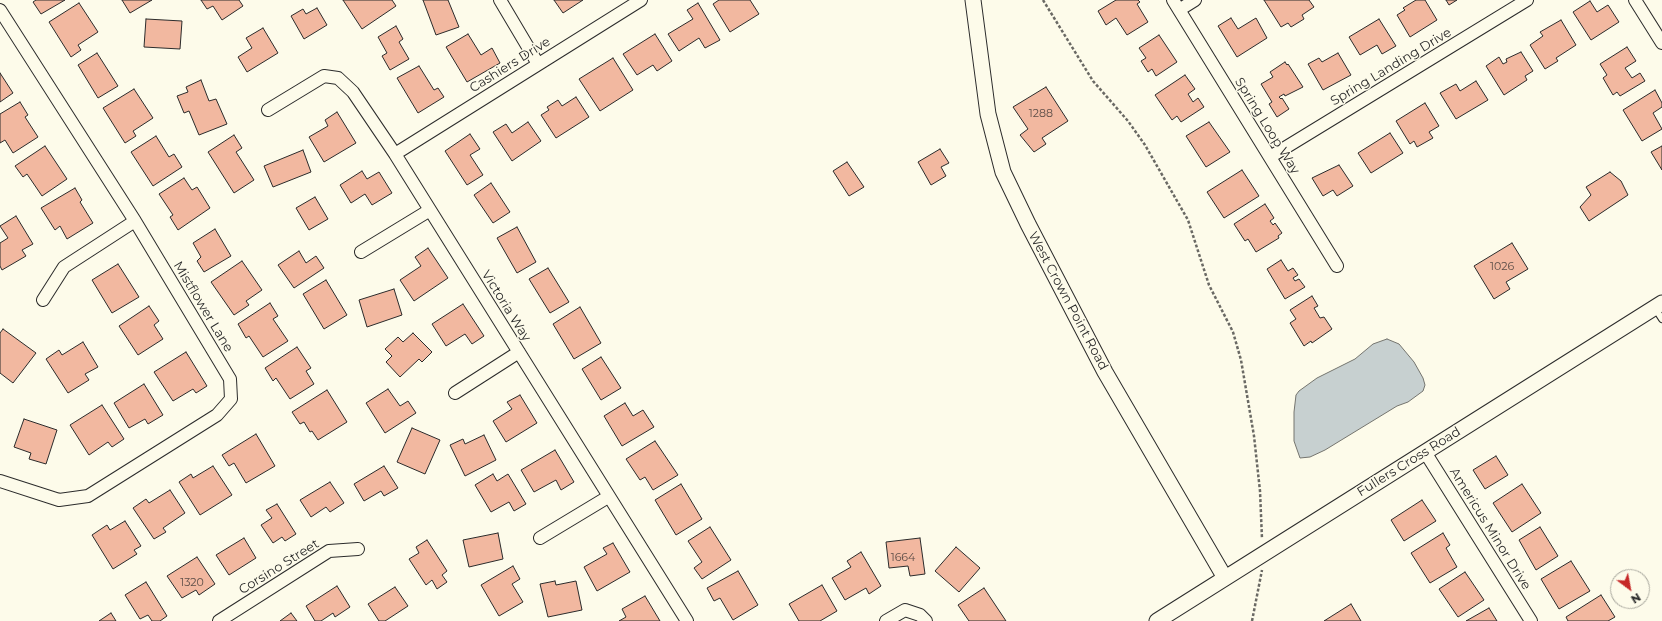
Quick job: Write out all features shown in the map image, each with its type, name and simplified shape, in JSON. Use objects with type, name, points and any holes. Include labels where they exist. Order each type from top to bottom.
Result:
[{"type":"street","points":[[500,0],[538,64]]},
{"type":"street","name":"Cashiers Drive","points":[[395,154],[641,0]]},
{"type":"street","name":"West Crown Point Road","points":[[973,0],[988,114],[1003,172],[1028,224],[1105,372],[1225,578]]},
{"type":"street","points":[[1176,5],[1195,0]]},
{"type":"street","name":"Spring Landing Drive","points":[[1270,157],[1527,0]]},
{"type":"street","points":[[1635,0],[1662,44]]},
{"type":"street","name":"Spring Loop Way","points":[[1176,5],[1337,266]]},
{"type":"street","name":"Mistflower Lane","points":[[0,10],[135,222],[230,380],[231,399],[217,415],[88,496],[59,500],[0,481]]},
{"type":"street","name":"Victoria Way","points":[[268,110],[324,76],[338,78],[353,92],[395,154],[608,497],[687,621]]},
{"type":"street","points":[[361,252],[430,210]]},
{"type":"street","points":[[43,300],[64,267],[135,222]]},
{"type":"street","name":"Fullers Cross Road","points":[[1157,621],[1425,452],[1660,310]]},
{"type":"street","points":[[455,392],[519,352]]},
{"type":"street","name":"Americus Minor Drive","points":[[1425,452],[1531,621]]},
{"type":"street","points":[[540,538],[608,497]]},
{"type":"street","name":"Corsino Street","points":[[219,621],[329,551],[358,549]]},
{"type":"street","points":[[886,621],[905,610],[920,615],[926,621]]},
{"type":"path","points":[[1042,0],[1093,81],[1120,111],[1145,145],[1172,189],[1188,220],[1214,296],[1233,332],[1241,360],[1253,429],[1260,491],[1262,534]]},
{"type":"path","points":[[1252,621],[1262,565]]},
{"type":"shaded area","points":[[1387,339],[1399,344],[1414,362],[1423,378],[1425,385],[1423,391],[1408,402],[1397,406],[1325,450],[1310,457],[1300,458],[1294,441],[1294,412],[1296,395],[1299,391],[1317,378],[1355,359],[1373,344]]},
{"type":"building","points":[[36,0],[65,0],[41,14],[33,2]]},
{"type":"building","points":[[122,0],[152,0],[130,13]]},
{"type":"building","points":[[201,0],[239,0],[243,6],[222,20],[213,6],[207,9]]},
{"type":"building","points":[[343,0],[392,0],[396,6],[362,29]]},
{"type":"building","points":[[423,0],[448,0],[459,27],[436,35]]},
{"type":"building","points":[[554,0],[583,0],[563,13]]},
{"type":"building","points":[[719,0],[750,0],[759,14],[730,32],[713,4]]},
{"type":"building","points":[[1116,0],[1138,0],[1140,2],[1137,4],[1148,22],[1127,35],[1116,18],[1106,25],[1098,11]]},
{"type":"building","points":[[1264,0],[1309,0],[1314,7],[1302,15],[1304,19],[1291,27],[1288,23],[1281,27]]},
{"type":"building","points":[[1416,0],[1425,0],[1437,20],[1410,37],[1397,15],[1405,10],[1403,8]]},
{"type":"building","points":[[1446,0],[1457,0],[1449,5]]},
{"type":"building","points":[[1590,1],[1597,12],[1608,5],[1619,22],[1591,40],[1573,12]]},
{"type":"building","points":[[79,3],[98,32],[78,45],[81,50],[71,57],[49,22]]},
{"type":"building","points":[[698,3],[720,40],[705,48],[699,38],[679,51],[668,34],[693,19],[687,10]]},
{"type":"building","points":[[317,8],[327,25],[304,39],[291,16],[303,9],[306,14]]},
{"type":"building","points":[[1231,18],[1238,29],[1256,18],[1267,38],[1237,57],[1218,26]]},
{"type":"building","points":[[146,19],[182,21],[180,49],[144,47]]},
{"type":"building","points":[[1379,19],[1396,46],[1382,54],[1377,45],[1360,55],[1349,37]]},
{"type":"building","points":[[1561,20],[1576,45],[1556,58],[1558,61],[1545,69],[1530,45],[1543,36],[1540,32]]},
{"type":"building","points":[[396,26],[403,39],[399,42],[409,59],[390,70],[382,56],[387,53],[378,37]]},
{"type":"building","points":[[263,28],[278,53],[247,72],[238,57],[252,48],[246,38]]},
{"type":"building","points":[[468,34],[481,55],[492,48],[500,63],[467,82],[446,47]]},
{"type":"building","points":[[655,34],[672,61],[657,71],[653,65],[637,75],[623,54]]},
{"type":"building","points":[[1159,35],[1177,62],[1156,76],[1152,69],[1148,72],[1141,61],[1146,58],[1139,48]]},
{"type":"building","points":[[1627,47],[1636,61],[1625,68],[1632,78],[1640,73],[1645,81],[1620,96],[1617,92],[1613,95],[1603,78],[1607,75],[1600,64]]},
{"type":"building","points":[[1521,52],[1533,71],[1525,76],[1527,80],[1504,95],[1486,66],[1499,57],[1503,64],[1507,62],[1506,59]]},
{"type":"building","points":[[97,53],[118,86],[98,98],[78,65]]},
{"type":"building","points":[[1338,53],[1351,75],[1323,90],[1308,64],[1319,58],[1322,62]]},
{"type":"building","points":[[613,58],[633,90],[600,111],[579,79]]},
{"type":"building","points":[[1285,62],[1287,65],[1288,64],[1303,87],[1285,96],[1284,94],[1279,97],[1281,99],[1282,98],[1289,109],[1277,117],[1269,104],[1272,102],[1261,84],[1273,77],[1270,72]]},
{"type":"building","points":[[419,66],[434,90],[438,88],[444,97],[418,113],[397,78]]},
{"type":"building","points":[[0,73],[13,93],[0,102]]},
{"type":"building","points":[[1185,75],[1195,89],[1188,94],[1193,102],[1198,98],[1204,107],[1181,122],[1177,116],[1172,120],[1155,95]]},
{"type":"building","points":[[201,80],[209,101],[216,99],[227,124],[199,135],[189,111],[184,113],[177,96],[188,92],[186,87]]},
{"type":"building","points":[[1476,81],[1488,100],[1456,119],[1440,93],[1456,84],[1460,91]]},
{"type":"building","points":[[1046,87],[1068,121],[1042,138],[1046,144],[1034,152],[1020,135],[1028,129],[1013,107]]},
{"type":"building","points":[[134,89],[153,118],[133,131],[136,136],[125,143],[103,108]]},
{"type":"building","points":[[1655,90],[1662,103],[1662,107],[1653,113],[1662,129],[1642,141],[1623,110]]},
{"type":"building","points":[[576,97],[589,117],[556,138],[541,115],[549,110],[547,107],[558,100],[562,106]]},
{"type":"building","points":[[20,102],[28,115],[25,117],[38,137],[13,153],[5,140],[0,143],[0,114]]},
{"type":"building","points":[[1425,103],[1439,126],[1429,132],[1433,138],[1417,147],[1414,141],[1410,144],[1396,121]]},
{"type":"building","points":[[337,112],[356,143],[324,162],[309,137],[328,126],[325,120]]},
{"type":"building","points":[[528,122],[541,141],[512,161],[493,132],[506,124],[512,133]]},
{"type":"building","points":[[1209,122],[1230,152],[1206,167],[1186,136]]},
{"type":"building","points":[[1390,133],[1403,153],[1371,173],[1358,153]]},
{"type":"building","points":[[470,134],[480,149],[470,155],[483,175],[467,185],[445,151]]},
{"type":"building","points":[[234,135],[242,148],[236,152],[254,180],[234,193],[208,152]]},
{"type":"building","points":[[156,136],[169,157],[174,154],[182,167],[153,186],[131,152]]},
{"type":"building","points":[[45,146],[67,179],[42,196],[27,174],[23,177],[15,166]]},
{"type":"building","points":[[1662,146],[1662,170],[1651,152]]},
{"type":"building","points":[[940,149],[949,163],[941,167],[946,176],[931,185],[918,162]]},
{"type":"building","points":[[303,150],[311,172],[273,187],[264,166]]},
{"type":"building","points":[[847,162],[864,187],[849,196],[833,171]]},
{"type":"building","points":[[1339,165],[1353,186],[1337,196],[1333,190],[1323,196],[1312,178]]},
{"type":"building","points":[[1242,170],[1259,196],[1224,218],[1207,192]]},
{"type":"building","points":[[362,171],[367,179],[379,172],[392,193],[372,205],[365,194],[351,203],[340,185]]},
{"type":"building","points":[[1610,172],[1621,181],[1628,195],[1589,221],[1580,207],[1591,195],[1586,187]]},
{"type":"building","points":[[184,178],[192,190],[197,187],[210,208],[178,230],[170,217],[173,215],[159,194]]},
{"type":"building","points":[[491,183],[510,212],[493,223],[474,195]]},
{"type":"building","points":[[75,188],[82,200],[80,202],[93,223],[67,239],[60,226],[55,230],[41,208]]},
{"type":"building","points":[[315,197],[328,219],[309,230],[296,208]]},
{"type":"building","points":[[1265,204],[1274,218],[1270,221],[1273,225],[1275,223],[1282,233],[1278,236],[1279,238],[1256,252],[1248,239],[1245,241],[1234,224]]},
{"type":"building","points":[[16,216],[33,244],[22,250],[26,256],[2,270],[0,266],[0,243],[8,238],[0,226]]},
{"type":"building","points":[[517,227],[536,262],[517,273],[497,238]]},
{"type":"building","points":[[215,229],[231,256],[204,272],[197,261],[201,257],[193,243]]},
{"type":"building","points":[[1512,243],[1528,269],[1506,282],[1510,289],[1494,299],[1474,266]]},
{"type":"building","points":[[428,248],[448,278],[414,301],[400,280],[421,266],[415,257]]},
{"type":"building","points":[[299,251],[306,263],[316,256],[324,268],[294,288],[278,265]]},
{"type":"building","points":[[1281,260],[1288,271],[1293,268],[1298,275],[1293,278],[1295,281],[1299,279],[1305,287],[1285,299],[1267,269]]},
{"type":"building","points":[[242,261],[262,290],[246,301],[249,305],[234,315],[211,282]]},
{"type":"building","points":[[118,264],[139,297],[112,313],[92,280]]},
{"type":"building","points":[[548,268],[569,302],[550,313],[529,279]]},
{"type":"building","points":[[326,280],[347,315],[324,329],[303,294]]},
{"type":"building","points":[[394,289],[402,315],[367,327],[359,300]]},
{"type":"building","points":[[1312,296],[1318,306],[1314,308],[1320,318],[1324,317],[1332,329],[1312,343],[1311,341],[1304,346],[1290,323],[1296,319],[1290,310]]},
{"type":"building","points":[[270,303],[278,316],[273,319],[288,341],[263,357],[249,336],[246,338],[238,324]]},
{"type":"building","points":[[463,304],[484,336],[472,344],[465,334],[446,346],[432,324]]},
{"type":"building","points":[[149,306],[159,321],[154,325],[163,339],[138,355],[119,326]]},
{"type":"building","points":[[580,307],[601,343],[574,359],[553,324]]},
{"type":"building","points":[[3,329],[36,353],[13,383],[0,373],[0,333]]},
{"type":"building","points":[[413,333],[432,352],[422,362],[419,359],[400,377],[386,362],[392,356],[385,349],[398,337],[403,342]]},
{"type":"building","points":[[83,342],[98,367],[85,374],[89,380],[68,393],[46,359],[59,350],[62,355]]},
{"type":"building","points":[[297,347],[311,368],[306,371],[314,384],[290,399],[276,378],[273,381],[265,368]]},
{"type":"building","points":[[186,352],[207,386],[196,393],[193,389],[173,401],[154,372]]},
{"type":"building","points":[[601,357],[621,388],[601,400],[582,369]]},
{"type":"building","points":[[144,384],[163,415],[148,424],[145,419],[129,428],[114,403]]},
{"type":"building","points":[[388,389],[400,406],[408,401],[416,413],[385,433],[366,403]]},
{"type":"building","points":[[327,390],[347,422],[318,440],[312,431],[310,432],[304,422],[300,424],[292,412]]},
{"type":"building","points":[[520,395],[537,423],[506,442],[493,421],[512,409],[507,402]]},
{"type":"building","points":[[625,403],[633,416],[643,410],[654,427],[622,446],[604,416]]},
{"type":"building","points":[[102,405],[124,439],[112,447],[108,442],[89,455],[70,425]]},
{"type":"building","points":[[24,419],[57,430],[46,464],[29,459],[31,453],[14,447]]},
{"type":"building","points":[[412,428],[440,440],[425,474],[397,462]]},
{"type":"building","points":[[256,434],[275,466],[246,483],[234,463],[229,466],[222,455]]},
{"type":"building","points":[[484,435],[496,460],[465,476],[450,445],[463,439],[465,444]]},
{"type":"building","points":[[655,441],[678,475],[653,490],[645,477],[640,480],[626,459]]},
{"type":"building","points":[[555,450],[574,482],[561,490],[556,480],[534,492],[521,470]]},
{"type":"building","points":[[1496,456],[1508,475],[1485,489],[1473,470]]},
{"type":"building","points":[[213,466],[232,495],[200,515],[179,482],[191,474],[193,478]]},
{"type":"building","points":[[384,466],[398,488],[384,496],[381,491],[364,501],[354,484]]},
{"type":"building","points":[[493,474],[497,481],[508,474],[526,504],[514,511],[509,502],[491,512],[475,485]]},
{"type":"building","points":[[330,482],[344,503],[330,512],[326,507],[311,517],[300,500]]},
{"type":"building","points":[[681,484],[702,519],[676,535],[655,500]]},
{"type":"building","points":[[1522,484],[1541,513],[1512,532],[1493,503]]},
{"type":"building","points":[[170,490],[185,513],[163,528],[166,532],[154,539],[133,508],[146,499],[149,503]]},
{"type":"building","points":[[1422,500],[1436,521],[1404,541],[1391,520]]},
{"type":"building","points":[[277,504],[296,534],[285,541],[282,537],[273,543],[261,525],[272,518],[266,510]]},
{"type":"building","points":[[125,521],[141,546],[134,550],[137,554],[113,569],[92,535],[107,525],[110,530]]},
{"type":"building","points":[[710,527],[731,560],[702,579],[694,568],[702,562],[688,541]]},
{"type":"building","points":[[1540,527],[1558,556],[1536,570],[1519,540]]},
{"type":"building","points":[[498,533],[503,559],[469,567],[463,540]]},
{"type":"building","points":[[1443,533],[1450,545],[1446,548],[1457,567],[1430,583],[1411,553]]},
{"type":"building","points":[[244,538],[256,558],[229,575],[216,555]]},
{"type":"building","points":[[920,538],[925,574],[910,576],[908,566],[889,568],[886,542]]},
{"type":"building","points":[[427,540],[447,571],[442,575],[447,582],[437,589],[432,580],[426,585],[409,559],[419,553],[416,547]]},
{"type":"building","points":[[613,543],[630,572],[597,591],[584,567],[607,554],[603,548]]},
{"type":"building","points":[[956,547],[980,568],[959,592],[935,571]]},
{"type":"building","points":[[861,552],[881,586],[869,594],[866,588],[845,600],[832,578],[851,567],[847,561]]},
{"type":"building","points":[[197,557],[215,584],[199,595],[196,590],[182,598],[167,576]]},
{"type":"building","points":[[1571,561],[1590,591],[1559,609],[1541,579]]},
{"type":"building","points":[[513,566],[520,579],[512,584],[523,602],[499,616],[481,585]]},
{"type":"building","points":[[738,571],[758,605],[733,620],[720,598],[714,601],[707,588]]},
{"type":"building","points":[[1465,572],[1484,600],[1458,617],[1439,589]]},
{"type":"building","points":[[555,581],[556,585],[576,581],[582,610],[548,617],[540,584]]},
{"type":"building","points":[[146,582],[167,616],[160,621],[152,621],[148,615],[140,619],[125,595]]},
{"type":"building","points":[[822,585],[837,611],[820,621],[799,621],[789,604]]},
{"type":"building","points":[[337,586],[350,607],[335,617],[333,613],[321,621],[315,621],[306,606]]},
{"type":"building","points":[[395,587],[408,606],[385,621],[379,621],[368,604]]},
{"type":"building","points":[[984,588],[1006,621],[969,621],[958,605]]},
{"type":"building","points":[[1601,595],[1615,617],[1608,621],[1568,621],[1566,617]]},
{"type":"building","points":[[645,596],[660,621],[619,621],[626,617],[622,609]]},
{"type":"building","points":[[1351,604],[1361,621],[1324,621]]},
{"type":"building","points":[[1489,608],[1497,621],[1466,621]]},
{"type":"building","points":[[111,613],[116,621],[99,621]]},
{"type":"building","points":[[291,613],[297,621],[280,621]]}]
